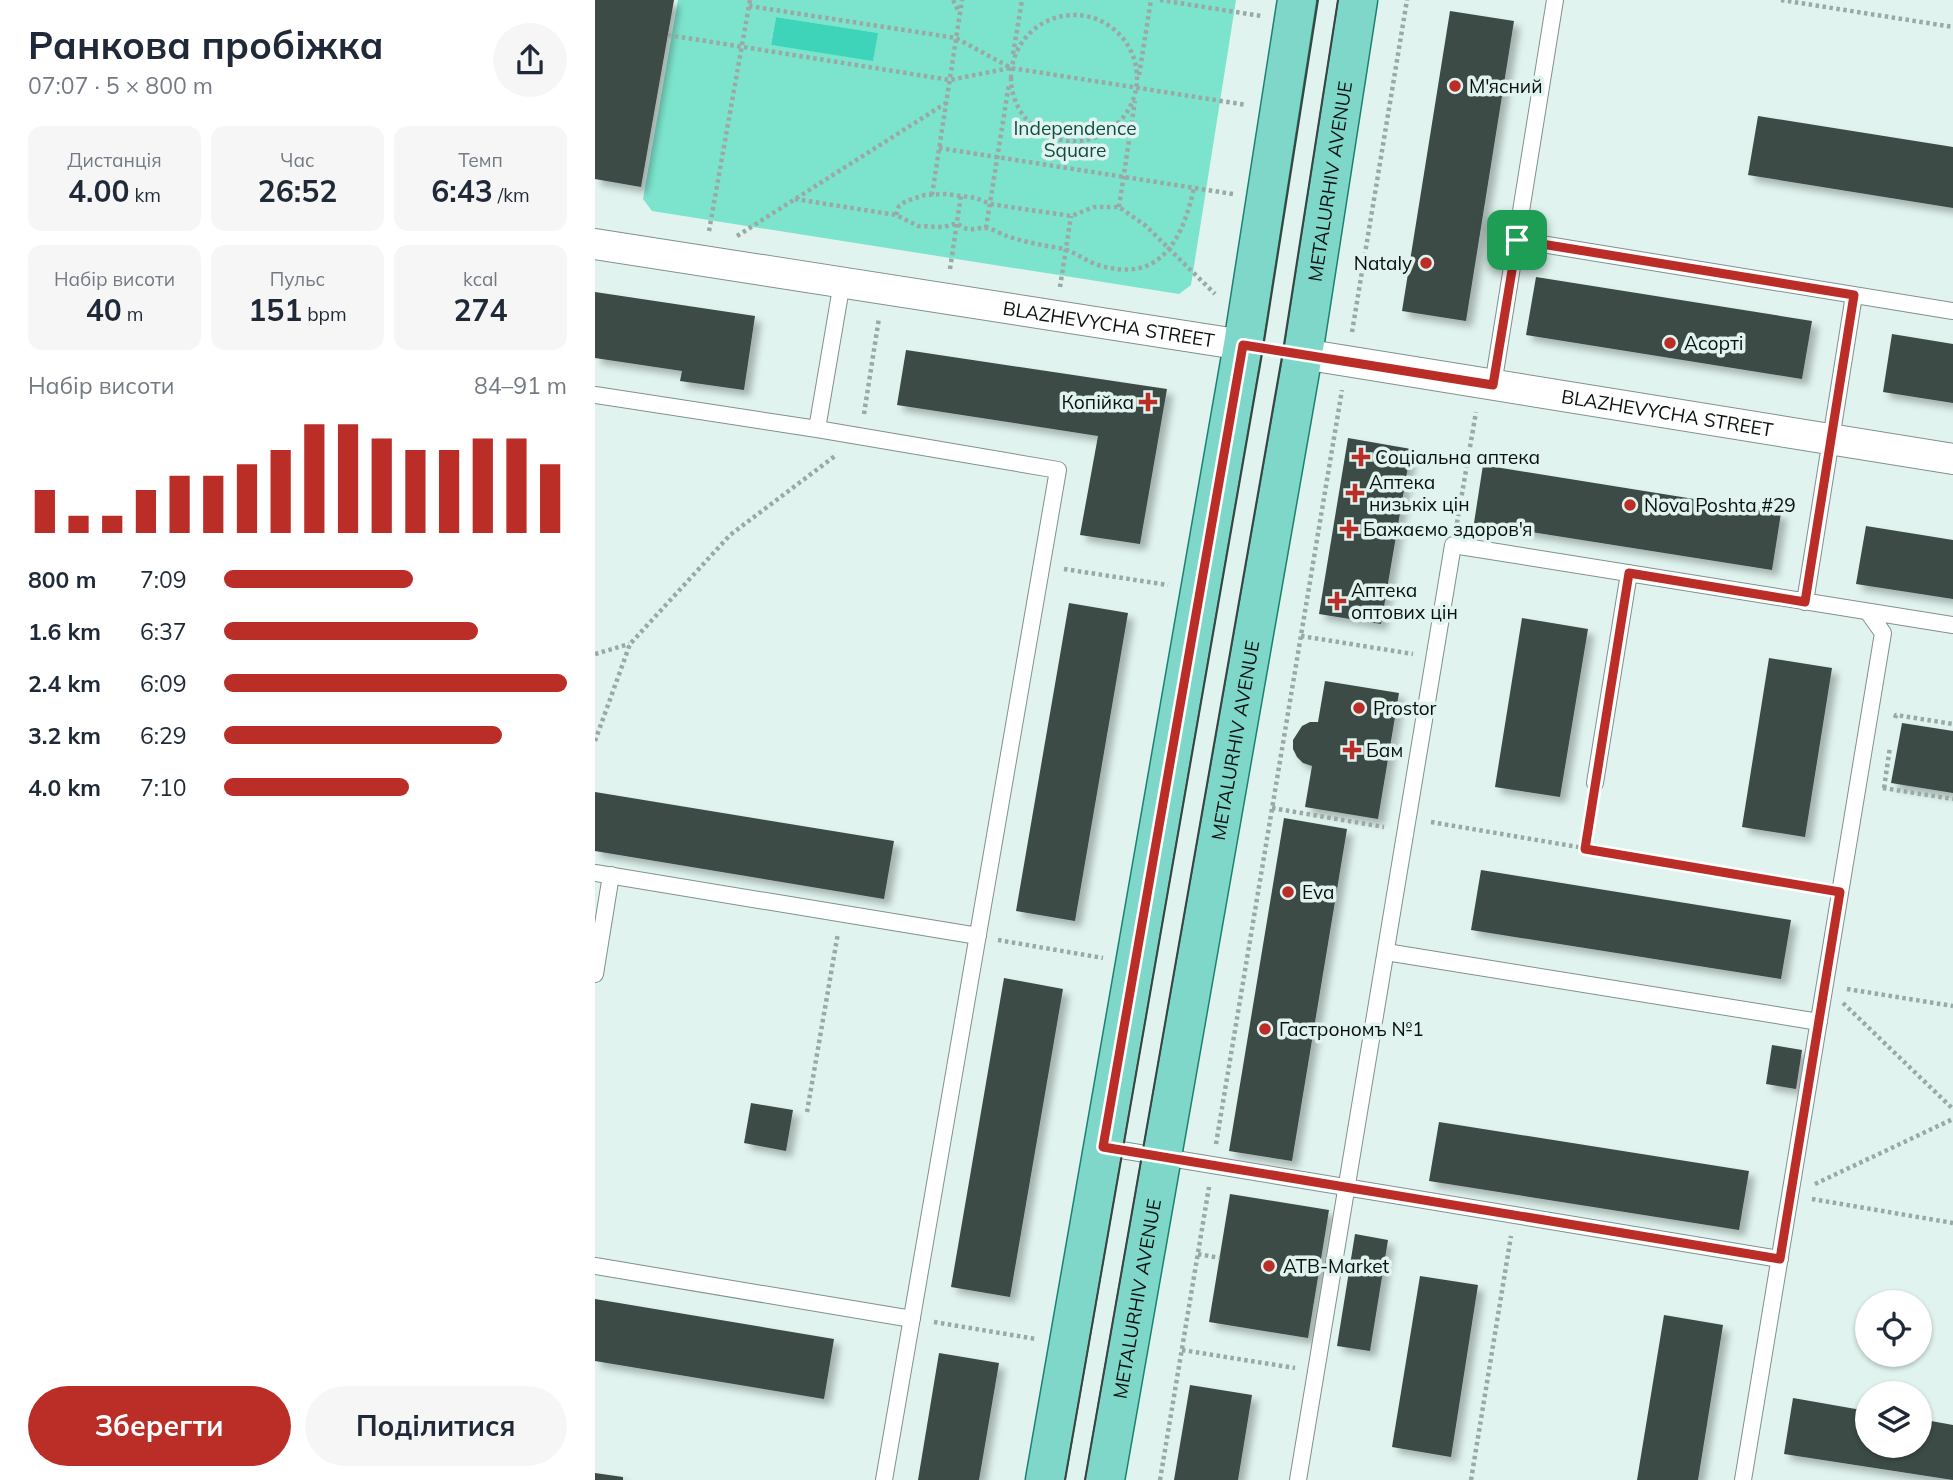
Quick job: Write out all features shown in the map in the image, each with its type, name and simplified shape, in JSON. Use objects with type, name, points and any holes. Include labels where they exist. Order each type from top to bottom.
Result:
[{"type":"main road","points":[[1045,1480],[1243,345],[1297,0]]},
{"type":"main road","name":"METALURHIV AVENUE","points":[[1105,1480],[1303,354],[1358,0]]},
{"type":"main road","name":"BLAZHEVYCHA STREET","points":[[1243,345],[1303,354]]},
{"type":"street","name":"BLAZHEVYCHA STREET","points":[[595,244],[1243,345]]},
{"type":"street","name":"BLAZHEVYCHA STREET","points":[[1303,354],[1953,459]]},
{"type":"lane","points":[[1493,385],[1555,0]]},
{"type":"lane","points":[[1517,240],[1953,311]]},
{"type":"lane","points":[[817,429],[842,282]]},
{"type":"lane","points":[[1805,602],[1854,295]]},
{"type":"lane","points":[[595,395],[1058,470],[884,1480]]},
{"type":"lane","points":[[1299,1480],[1453,545],[1953,625]]},
{"type":"lane","points":[[1595,783],[1629,573]]},
{"type":"lane","points":[[1743,1480],[1883,633],[1868,612]]},
{"type":"lane","points":[[595,974],[603,874],[978,936]]},
{"type":"lane","points":[[1386,952],[1819,1022]]},
{"type":"lane","points":[[1103,1147],[1780,1259]]},
{"type":"lane","points":[[595,1266],[912,1318]]},
{"type":"path","points":[[953,0],[960,15]]},
{"type":"path","points":[[932,195],[962,0]]},
{"type":"path","points":[[986,228],[1022,0]]},
{"type":"path","points":[[1119,207],[1151,0]]},
{"type":"path","points":[[1160,0],[1262,16]]},
{"type":"path","points":[[1351,333],[1407,0]]},
{"type":"path","points":[[1781,0],[1953,27]]},
{"type":"path","points":[[708,232],[749,3],[956,38],[1011,68],[1248,105]]},
{"type":"path","points":[[1068,15],[1084,15],[1114,28],[1126,40],[1138,71],[1137,88],[1124,118],[1112,129],[1097,138],[1064,141],[1048,136],[1034,127],[1023,115],[1013,93],[1011,68],[1024,38],[1037,26],[1068,15]]},
{"type":"path","points":[[668,34],[950,80],[1011,68]]},
{"type":"path","points":[[736,236],[946,103]]},
{"type":"path","points":[[939,148],[1233,194]]},
{"type":"path","points":[[795,199],[896,215],[907,222],[931,228],[957,223],[971,230],[986,228],[1025,242],[1066,249],[1106,268],[1131,270],[1149,265],[1171,249],[1185,219],[1194,188]]},
{"type":"path","points":[[896,215],[899,206],[906,201],[932,195],[961,195],[990,204],[1071,216],[1094,207],[1119,207],[1146,226],[1217,296]]},
{"type":"path","points":[[950,269],[961,195]]},
{"type":"path","points":[[1060,286],[1071,216]]},
{"type":"path","points":[[595,741],[629,644],[730,535],[860,437],[879,318]]},
{"type":"path","points":[[1160,1480],[1342,390]]},
{"type":"path","points":[[1453,545],[1476,412]]},
{"type":"path","points":[[1042,565],[1168,585]]},
{"type":"path","points":[[1301,636],[1435,658]]},
{"type":"path","points":[[595,654],[629,644]]},
{"type":"path","points":[[1896,715],[1953,724]]},
{"type":"path","points":[[1284,739],[1293,740]]},
{"type":"path","points":[[1585,849],[1595,783]]},
{"type":"path","points":[[1884,788],[1953,799]]},
{"type":"path","points":[[1272,808],[1585,849],[1840,892]]},
{"type":"path","points":[[807,1112],[841,914]]},
{"type":"path","points":[[978,936],[1104,958]]},
{"type":"path","points":[[1825,985],[1953,1006]]},
{"type":"path","points":[[1825,985],[1953,1109]]},
{"type":"path","points":[[1790,1196],[1953,1119]]},
{"type":"path","points":[[1790,1196],[1953,1223]]},
{"type":"path","points":[[1471,1480],[1515,1215]]},
{"type":"path","points":[[1198,1254],[1220,1258]]},
{"type":"path","points":[[912,1318],[1038,1339]]},
{"type":"path","points":[[1182,1350],[1316,1372]]},
{"type":"green space","name":"Independence Square","points":[[678,0],[1236,0],[1191,285],[1179,294],[652,211],[643,199]],"holes":[[[776,17],[877,33],[873,60],[771,45]]]},
{"type":"shaded area","points":[[776,17],[878,33],[873,61],[771,45]]},
{"type":"building","points":[[595,0],[674,0],[641,187],[595,179]]},
{"type":"building","points":[[1450,11],[1514,21],[1466,321],[1402,311]]},
{"type":"building","points":[[1758,116],[1953,147],[1953,208],[1748,175]]},
{"type":"building","points":[[1536,277],[1812,321],[1802,379],[1526,335]]},
{"type":"building","points":[[595,292],[755,316],[744,390],[680,381],[682,371],[595,358]]},
{"type":"building","points":[[1892,334],[1953,344],[1953,403],[1883,392]]},
{"type":"building","points":[[906,350],[1167,389],[1140,544],[1080,535],[1098,436],[897,405]]},
{"type":"building","points":[[1348,438],[1411,449],[1381,624],[1319,614]]},
{"type":"building","points":[[1483,465],[1781,513],[1772,570],[1474,523]]},
{"type":"building","points":[[1866,526],[1953,540],[1953,599],[1856,584]]},
{"type":"building","points":[[1069,603],[1128,613],[1075,921],[1016,911]]},
{"type":"building","points":[[1522,618],[1588,629],[1560,797],[1495,787]]},
{"type":"building","points":[[1769,658],[1832,668],[1805,837],[1742,827]]},
{"type":"building","points":[[1325,681],[1399,693],[1378,819],[1305,807],[1312,766],[1297,757],[1293,740],[1302,726],[1318,722]]},
{"type":"building","points":[[1902,723],[1953,731],[1953,793],[1891,783]]},
{"type":"building","points":[[595,792],[894,841],[884,899],[595,851]]},
{"type":"building","points":[[1284,818],[1347,829],[1292,1161],[1229,1151]]},
{"type":"building","points":[[1481,870],[1791,920],[1781,979],[1471,930]]},
{"type":"building","points":[[1004,978],[1063,989],[1010,1297],[951,1287]]},
{"type":"building","points":[[1772,1045],[1802,1050],[1796,1089],[1766,1084]]},
{"type":"building","points":[[751,1103],[793,1110],[786,1151],[744,1143]]},
{"type":"building","points":[[1439,1122],[1749,1171],[1739,1230],[1429,1181]]},
{"type":"building","points":[[1230,1194],[1329,1210],[1308,1338],[1209,1322]]},
{"type":"building","points":[[1355,1234],[1388,1240],[1370,1351],[1337,1346]]},
{"type":"building","points":[[1420,1276],[1478,1285],[1451,1457],[1392,1447]]},
{"type":"building","points":[[595,1299],[834,1339],[824,1399],[595,1361]]},
{"type":"building","points":[[1664,1315],[1723,1325],[1698,1480],[1637,1480]]},
{"type":"building","points":[[939,1353],[999,1363],[979,1480],[918,1480]]},
{"type":"building","points":[[1190,1385],[1252,1395],[1238,1480],[1174,1480]]},
{"type":"building","points":[[1793,1398],[1855,1409],[1855,1458],[1932,1458],[1932,1421],[1953,1425],[1953,1480],[1784,1454]]},
{"type":"building","points":[[595,1473],[623,1477],[623,1480],[595,1480]]},
{"type":"tram line","points":[[1065,1480],[1263,348],[1318,0]]},
{"type":"tram line","points":[[1085,1480],[1283,351],[1338,0]]},
{"type":"place","name":"М'ясний","points":[[1455,86]]},
{"type":"place","name":"Nataly","points":[[1426,263]]},
{"type":"place","name":"Асорті","points":[[1670,343]]},
{"type":"place","name":"Копійка","points":[[1148,402]]},
{"type":"place","name":"Соціальна аптека","points":[[1361,457]]},
{"type":"place","name":"Аптека низькіх цін","points":[[1355,493]]},
{"type":"place","name":"Nova Poshta #29","points":[[1630,505]]},
{"type":"place","name":"Бажаємо здоров'я","points":[[1349,529]]},
{"type":"place","name":"Аптека оптових цін","points":[[1337,601]]},
{"type":"place","name":"Prostor","points":[[1359,708]]},
{"type":"place","name":"Бам","points":[[1352,750]]},
{"type":"place","name":"Eva","points":[[1288,892]]},
{"type":"place","name":"Гастрономъ №1","points":[[1265,1029]]},
{"type":"place","name":"ATB-Market","points":[[1269,1266]]},
{"type":"route","points":[[1517,240],[1854,295],[1805,602],[1629,573],[1585,849],[1840,892],[1780,1259],[1103,1147],[1243,345],[1493,385],[1517,240]]}]
